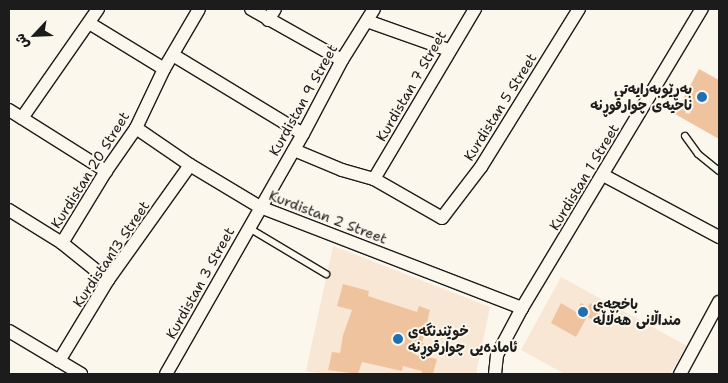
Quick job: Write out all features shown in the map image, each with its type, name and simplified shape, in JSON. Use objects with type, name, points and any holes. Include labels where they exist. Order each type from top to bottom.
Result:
[{"type":"street","points":[[22,118],[98,9]]},
{"type":"street","name":"Kurdistan 20 Street","points":[[62,242],[106,171],[136,128],[164,69],[199,9]]},
{"type":"street","points":[[250,9],[342,60]]},
{"type":"street","points":[[268,20],[275,9]]},
{"type":"street","name":"Kurdistan 9 Street","points":[[260,207],[303,134],[342,60],[374,9]]},
{"type":"street","name":"Kurdistan 7 Street","points":[[374,180],[449,50],[475,9]]},
{"type":"street","name":"Kurdistan 5 Street","points":[[374,180],[442,218],[481,166],[579,9]]},
{"type":"street","name":"Kurdistan 1 Street","points":[[495,374],[497,355],[522,308],[702,9]]},
{"type":"street","points":[[366,21],[449,50]]},
{"type":"street","points":[[89,23],[164,69]]},
{"type":"street","points":[[173,55],[303,134]]},
{"type":"street","points":[[9,110],[106,171]]},
{"type":"street","name":"Kurdistan 2 Street","points":[[136,128],[190,165],[260,207],[522,308]]},
{"type":"street","points":[[294,150],[342,170],[374,180]]},
{"type":"street","name":"Kurdistan13 Street","points":[[59,361],[108,280],[190,165]]},
{"type":"street","points":[[603,175],[719,237]]},
{"type":"street","name":"Kurdistan 3 Street","points":[[166,374],[260,207]]},
{"type":"street","points":[[9,210],[62,242],[108,280]]},
{"type":"street","points":[[680,374],[716,316],[719,302]]},
{"type":"street","points":[[9,331],[81,374]]},
{"type":"lane","points":[[685,136],[698,154],[719,171]]},
{"type":"lane","points":[[248,227],[326,274]]},
{"type":"shaded area","name":"خوێندنگەی ئامادەیی چوارقوڕنە","points":[[333,246],[490,307],[476,374],[324,374],[306,371]]},
{"type":"shaded area","name":"باخچەی منداڵانی هەڵاڵە","points":[[561,277],[687,346],[670,374],[565,374],[521,350]]},
{"type":"building","name":"بەڕێوبەرایەتی ناحیەی چوارقوڕنە","points":[[699,69],[719,80],[719,139],[675,114]]},
{"type":"building","points":[[343,284],[369,291],[368,296],[417,312],[419,306],[430,310],[422,343],[432,346],[429,357],[437,359],[433,374],[421,374],[422,371],[403,366],[402,371],[362,362],[358,374],[328,370],[332,352],[340,353],[343,335],[352,310],[337,306]]},
{"type":"building","points":[[561,303],[576,312],[581,303],[588,307],[590,303],[600,308],[598,311],[601,312],[596,321],[587,317],[576,337],[551,323]]},
{"type":"place","name":"بەڕێوبەرایەتی ناحیەی چوارقوڕنە","points":[[702,97]]},
{"type":"place","name":"باخچەی منداڵانی هەڵاڵە","points":[[583,312]]},
{"type":"place","name":"خوێندنگەی ئامادەیی چوارقوڕنە","points":[[398,339]]}]
